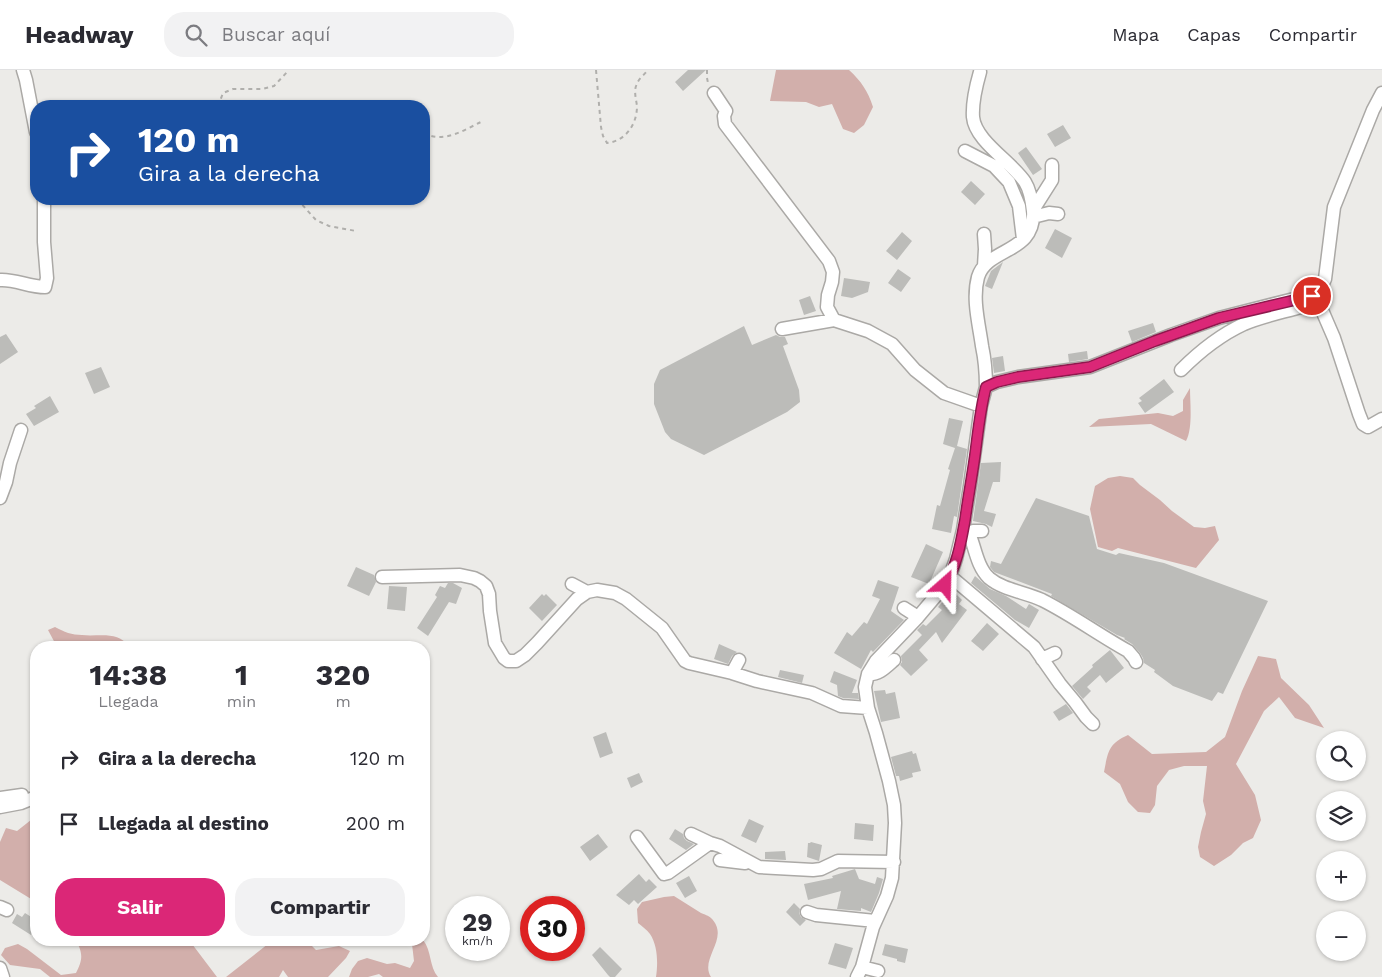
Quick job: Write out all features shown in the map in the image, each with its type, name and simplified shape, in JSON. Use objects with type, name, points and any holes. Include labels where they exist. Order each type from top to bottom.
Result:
[{"type":"street","points":[[23,70],[30,101]]},
{"type":"street","points":[[980,72],[975,93],[973,118],[977,130],[1025,182],[1030,193],[1033,214]]},
{"type":"street","points":[[714,93],[726,111],[724,116],[725,124],[829,261],[832,282],[827,307],[834,320]]},
{"type":"street","points":[[1181,370],[1199,353],[1244,324],[1304,306],[1320,290],[1325,279],[1334,207],[1373,110],[1382,93]]},
{"type":"street","points":[[965,151],[994,166],[1009,182],[1019,206],[1023,239]]},
{"type":"street","points":[[878,971],[859,972],[875,921],[887,896],[892,878],[895,823],[890,781],[868,708],[865,687],[868,674],[876,661],[918,617],[945,585],[950,576],[966,531],[981,406],[986,387],[986,368],[977,315],[976,289],[978,276],[984,266],[994,258],[1011,250],[1026,236],[1033,214],[1052,180],[1052,165]]},
{"type":"street","points":[[0,280],[10,280],[22,284],[45,287],[47,278],[44,242],[44,205]]},
{"type":"street","points":[[1033,214],[1058,214]]},
{"type":"street","points":[[984,234],[984,266]]},
{"type":"street","points":[[986,387],[1018,377],[1090,367],[1219,318],[1313,295]]},
{"type":"street","points":[[1313,295],[1334,338],[1363,424],[1368,427],[1382,419]]},
{"type":"street","points":[[782,329],[834,320],[868,331],[892,344],[915,370],[944,393],[981,406]]},
{"type":"street","points":[[0,498],[21,430]]},
{"type":"street","points":[[966,531],[982,531]]},
{"type":"street","points":[[966,531],[983,571],[990,578],[997,583],[1031,595],[1060,610],[1128,651],[1136,662]]},
{"type":"street","points":[[382,577],[460,575],[480,581],[486,586],[490,594],[490,611],[495,643],[508,662],[516,661],[525,655],[576,599],[587,592],[597,590],[615,593],[626,599],[662,628],[685,661],[689,663],[732,673],[757,682],[812,693],[841,706],[868,708]]},
{"type":"street","points":[[950,576],[1034,647],[1060,684],[1069,685],[1086,717],[1093,724]]},
{"type":"street","points":[[572,584],[587,592]]},
{"type":"street","points":[[904,608],[918,617]]},
{"type":"street","points":[[1042,659],[1055,653]]},
{"type":"street","points":[[732,673],[739,660]]},
{"type":"street","points":[[868,674],[874,674],[883,670],[894,660]]},
{"type":"street","points":[[0,798],[30,792]]},
{"type":"street","points":[[0,807],[30,799]]},
{"type":"street","points":[[691,834],[758,862]]},
{"type":"street","points":[[637,838],[660,878],[668,873],[681,870],[710,843]]},
{"type":"street","points":[[720,860],[741,863],[758,862],[813,870],[838,861],[894,862]]},
{"type":"street","points":[[857,870],[871,862]]},
{"type":"street","points":[[807,912],[816,915],[875,921]]},
{"type":"street","points":[[0,968],[3,977]]},
{"type":"path","points":[[220,100],[222,94],[233,89],[262,89],[274,86],[288,70]]},
{"type":"path","points":[[596,70],[603,136],[607,142],[615,142],[628,133],[631,128],[637,108],[635,89],[638,80],[648,70]]},
{"type":"path","points":[[430,136],[441,138],[481,122]]},
{"type":"path","points":[[302,205],[316,220],[329,226],[356,231]]},
{"type":"shaded area","points":[[776,70],[849,70],[864,87],[873,107],[864,125],[854,133],[843,129],[832,104],[819,107],[806,102],[770,101]]},
{"type":"shaded area","points":[[1190,388],[1190,422],[1186,441],[1151,424],[1089,427],[1099,419],[1158,413],[1173,416],[1183,411],[1183,400]]},
{"type":"shaded area","points":[[1120,476],[1133,478],[1194,527],[1205,528],[1215,526],[1219,540],[1196,568],[1118,548],[1112,551],[1098,547],[1090,509],[1095,486],[1108,478]]},
{"type":"shaded area","points":[[55,627],[75,634],[114,636],[124,641],[54,641],[48,630]]},
{"type":"shaded area","points":[[1258,656],[1276,659],[1281,678],[1309,705],[1324,728],[1295,718],[1279,697],[1264,711],[1236,764],[1255,795],[1261,820],[1253,838],[1243,843],[1231,855],[1214,866],[1200,857],[1198,847],[1206,814],[1203,801],[1207,766],[1184,766],[1169,770],[1157,786],[1155,805],[1150,813],[1138,812],[1128,802],[1120,784],[1104,772],[1105,765],[1113,745],[1128,735],[1152,754],[1206,752],[1225,737],[1242,691]]},
{"type":"shaded area","points":[[30,821],[30,898],[0,880],[0,842],[6,828],[17,831]]},
{"type":"shaded area","points":[[674,896],[710,917],[716,925],[717,940],[708,970],[711,977],[656,977],[655,944],[650,934],[638,923],[637,909],[642,902]]},
{"type":"shaded area","points":[[18,944],[61,975],[76,973],[80,964],[79,946],[194,946],[217,977],[50,977],[40,969],[10,965],[1,955],[5,948]]},
{"type":"shaded area","points":[[265,946],[312,946],[316,950],[339,946],[350,951],[328,977],[288,977],[283,970],[279,977],[226,977]]},
{"type":"shaded area","points":[[412,946],[427,946],[433,969],[438,977],[383,977],[379,974],[368,977],[349,977],[358,961],[367,958],[410,968],[414,961]]},
{"type":"building","points":[[688,70],[706,70],[683,91],[675,82]]},
{"type":"building","points":[[1063,125],[1071,138],[1055,147],[1047,134]]},
{"type":"building","points":[[1026,147],[1042,169],[1033,175],[1018,153]]},
{"type":"building","points":[[971,181],[985,194],[975,205],[961,192]]},
{"type":"building","points":[[1055,229],[1072,238],[1062,258],[1045,248]]},
{"type":"building","points":[[902,232],[912,241],[897,260],[886,251]]},
{"type":"building","points":[[1003,262],[992,289],[985,286],[991,271]]},
{"type":"building","points":[[898,269],[911,278],[901,292],[888,283]]},
{"type":"building","points":[[844,278],[870,282],[868,292],[852,298],[841,296]]},
{"type":"building","points":[[810,296],[816,311],[804,315],[799,300]]},
{"type":"building","points":[[1153,323],[1156,332],[1132,342],[1128,331]]},
{"type":"building","points":[[744,326],[752,345],[776,335],[785,337],[788,344],[783,346],[799,390],[800,402],[787,412],[704,455],[671,439],[665,432],[654,404],[654,384],[660,370]]},
{"type":"building","points":[[6,334],[18,352],[0,364],[0,337]]},
{"type":"building","points":[[1087,351],[1088,359],[1069,362],[1068,354]]},
{"type":"building","points":[[1003,356],[1005,371],[994,373],[992,358]]},
{"type":"building","points":[[101,367],[110,387],[94,394],[85,373]]},
{"type":"building","points":[[1164,379],[1174,392],[1145,413],[1138,403],[1142,401],[1139,398]]},
{"type":"building","points":[[50,396],[59,412],[34,426],[26,414],[36,408],[34,406]]},
{"type":"building","points":[[949,418],[963,421],[957,446],[967,449],[957,517],[954,516],[951,533],[932,529],[937,505],[940,506],[950,470],[948,469],[955,448],[943,444]]},
{"type":"building","points":[[1001,462],[1000,482],[993,482],[984,511],[996,514],[992,527],[973,521],[981,463]]},
{"type":"building","points":[[1036,498],[1089,516],[1097,549],[1116,555],[1119,553],[1164,563],[1268,601],[1223,694],[1218,692],[1212,701],[1173,686],[1144,663],[1140,653],[1125,638],[1051,596],[1052,594],[994,572],[990,567],[991,561],[1001,564]]},
{"type":"building","points":[[926,544],[943,552],[929,584],[911,577]]},
{"type":"building","points":[[356,567],[374,575],[376,582],[369,596],[347,586]]},
{"type":"building","points":[[975,576],[990,589],[1006,596],[1026,609],[1029,604],[1039,610],[1029,628],[1015,620],[971,583]]},
{"type":"building","points":[[878,580],[899,587],[891,611],[904,620],[873,652],[871,650],[861,669],[834,653],[847,632],[852,636],[864,622],[867,624],[880,599],[872,596]]},
{"type":"building","points":[[448,583],[453,583],[462,588],[456,604],[449,602],[428,636],[417,628],[437,597],[435,595],[440,586],[445,588]]},
{"type":"building","points":[[389,586],[407,587],[405,611],[387,609]]},
{"type":"building","points":[[954,592],[962,600],[959,604],[967,610],[942,643],[936,632],[919,650],[928,660],[911,676],[900,665],[902,662],[901,656],[922,635],[917,630],[923,624],[926,626],[942,610],[938,607]]},
{"type":"building","points":[[542,594],[544,596],[546,594],[557,605],[542,621],[529,608]]},
{"type":"building","points":[[987,623],[999,634],[983,651],[971,641]]},
{"type":"building","points":[[719,644],[737,652],[732,656],[728,664],[714,659]]},
{"type":"building","points":[[1110,650],[1124,668],[1106,683],[1100,675],[1087,687],[1091,691],[1083,699],[1072,686]]},
{"type":"building","points":[[780,670],[804,675],[802,683],[778,677]]},
{"type":"building","points":[[834,671],[857,680],[852,693],[858,693],[859,699],[838,696],[837,685],[830,682]]},
{"type":"building","points":[[885,690],[886,694],[895,692],[900,718],[881,722],[874,691]]},
{"type":"building","points":[[1066,704],[1073,713],[1059,721],[1053,712]]},
{"type":"building","points":[[606,732],[613,753],[600,758],[593,737]]},
{"type":"building","points":[[912,751],[913,754],[916,753],[921,771],[912,773],[913,777],[900,781],[899,776],[896,776],[891,757]]},
{"type":"building","points":[[639,773],[643,782],[631,788],[627,778]]},
{"type":"building","points":[[749,819],[764,826],[756,843],[741,836]]},
{"type":"building","points":[[855,823],[874,825],[873,841],[854,839]]},
{"type":"building","points":[[675,829],[683,834],[687,841],[694,844],[686,850],[669,839]]},
{"type":"building","points":[[598,834],[608,847],[590,861],[580,847]]},
{"type":"building","points":[[808,843],[822,845],[819,861],[807,857]]},
{"type":"building","points":[[785,851],[786,860],[765,859],[765,852]]},
{"type":"building","points":[[855,869],[859,879],[875,884],[877,877],[883,879],[871,912],[861,908],[861,911],[837,909],[841,891],[808,900],[804,884],[833,878],[832,876]]},
{"type":"building","points":[[639,874],[646,882],[649,879],[657,887],[638,904],[634,900],[629,905],[616,895]]},
{"type":"building","points":[[689,876],[697,891],[685,898],[676,883]]},
{"type":"building","points":[[794,903],[800,909],[801,917],[806,920],[800,926],[786,912]]},
{"type":"building","points":[[25,913],[30,916],[30,934],[12,923],[17,914],[22,917]]},
{"type":"building","points":[[835,943],[853,948],[846,969],[828,964]]},
{"type":"building","points":[[885,944],[908,949],[905,963],[882,955]]},
{"type":"building","points":[[600,947],[622,969],[615,977],[610,977],[592,955]]},
{"type":"route","points":[[945,585],[956,559],[963,530],[981,406],[986,387],[1018,377],[1090,367],[1219,318],[1312,296]]}]
